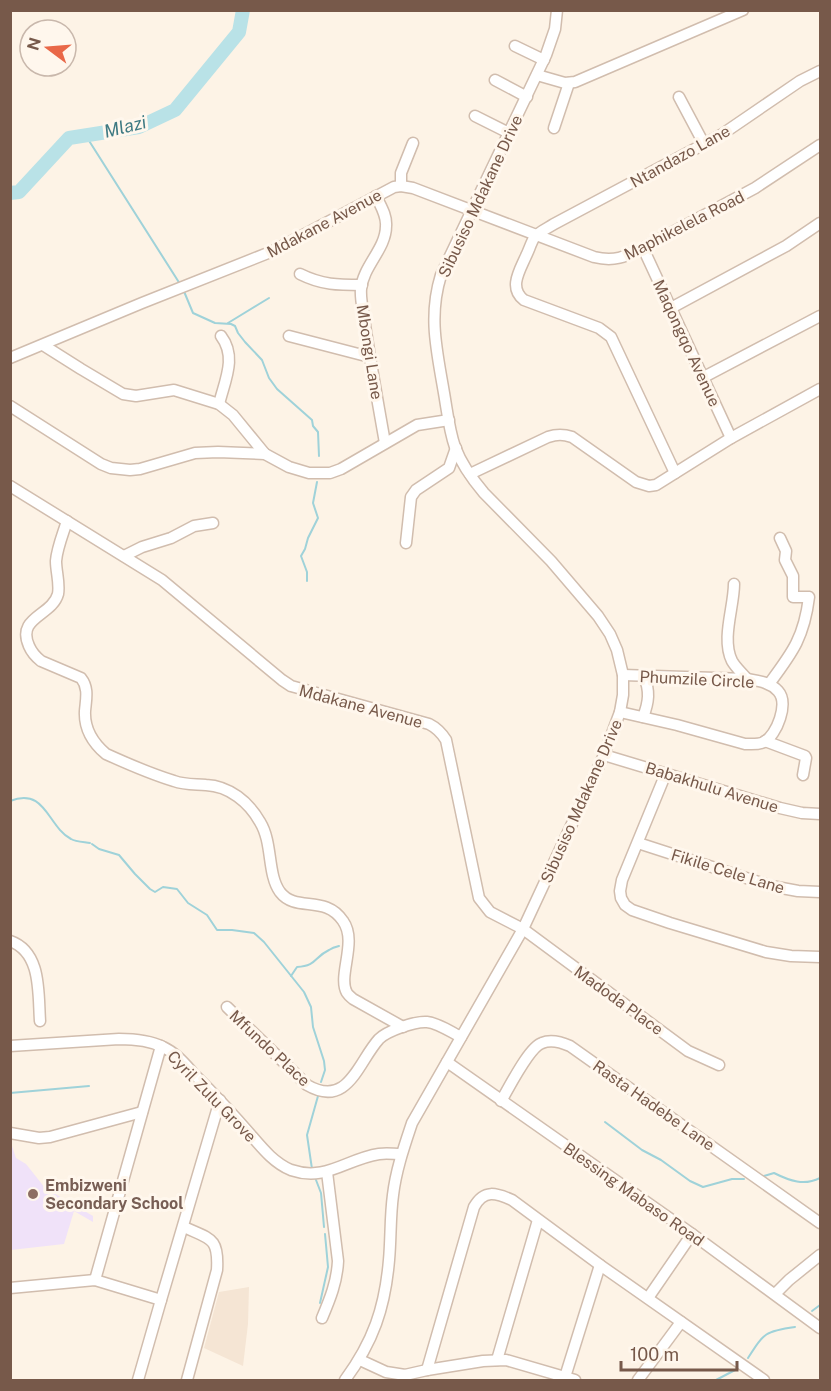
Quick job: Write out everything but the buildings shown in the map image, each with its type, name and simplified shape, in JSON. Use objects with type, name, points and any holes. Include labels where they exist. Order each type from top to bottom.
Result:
[{"type":"street","name":"Sibusiso Mdakane Drive","points":[[345,1380],[360,1360],[381,1311],[389,1261],[393,1196],[401,1154],[412,1123],[523,929],[604,755],[620,712],[623,695],[623,675],[617,650],[598,615],[551,561],[484,494],[456,448],[435,338],[436,290],[445,266],[544,60],[555,29],[557,10]]},
{"type":"street","points":[[537,75],[569,83],[585,78],[742,10]]},
{"type":"street","points":[[515,46],[544,60]]},
{"type":"street","name":"Ntandazo Lane","points":[[535,236],[562,219],[704,144],[800,81],[820,71]]},
{"type":"street","points":[[495,80],[527,97]]},
{"type":"street","points":[[554,128],[569,83]]},
{"type":"street","points":[[679,97],[704,144]]},
{"type":"street","points":[[475,116],[509,133]]},
{"type":"street","points":[[401,186],[401,173],[413,143]]},
{"type":"street","name":"Maphikelela Road","points":[[471,211],[602,259],[616,259],[643,248],[755,188],[820,145]]},
{"type":"street","name":"Mdakane Avenue","points":[[10,358],[273,251],[314,231],[389,188],[401,186],[413,188],[471,211]]},
{"type":"street","name":"Mbongi Lane","points":[[375,196],[385,217],[386,231],[366,272],[361,290],[385,443]]},
{"type":"street","points":[[671,308],[786,246],[820,223]]},
{"type":"street","points":[[535,236],[516,277],[519,296],[529,302],[599,328],[611,337],[675,473]]},
{"type":"street","name":"Maqongqo Avenue","points":[[643,248],[731,438]]},
{"type":"street","points":[[300,274],[312,280],[335,285],[362,285]]},
{"type":"street","points":[[702,378],[820,316]]},
{"type":"street","points":[[219,404],[230,357],[227,344],[221,336]]},
{"type":"street","points":[[289,336],[370,357]]},
{"type":"street","points":[[43,345],[123,394],[136,396],[174,390],[219,404],[233,415],[265,454],[288,466],[309,473],[320,474],[341,469],[417,425],[449,420]]},
{"type":"street","points":[[470,474],[556,434],[572,437],[627,478],[650,486],[731,438],[820,390]]},
{"type":"street","points":[[10,406],[101,464],[119,469],[140,469],[206,452],[265,454]]},
{"type":"street","points":[[406,543],[411,497],[416,490],[449,468],[456,448]]},
{"type":"street","name":"Mdakane Avenue","points":[[10,486],[162,580],[291,686],[429,724],[442,733],[446,740],[479,898],[490,912],[523,929]]},
{"type":"street","points":[[68,521],[56,559],[59,589],[57,595],[51,607],[34,618],[27,629],[27,638],[32,651],[41,661],[81,678],[85,683],[87,726],[97,747],[106,754],[175,782],[220,787],[233,792],[244,803],[260,820],[265,830],[275,884],[281,893],[297,902],[328,907],[344,922],[349,944],[345,974],[347,993],[353,999],[403,1027]]},
{"type":"street","points":[[124,556],[142,547],[171,538],[194,526],[213,523]]},
{"type":"street","points":[[769,684],[796,646],[803,630],[809,597],[793,597],[793,576],[785,560],[786,552],[780,538]]},
{"type":"street","points":[[734,584],[728,635],[730,655],[732,662],[747,679]]},
{"type":"street","name":"Phumzile Circle","points":[[623,675],[747,679],[769,684],[779,692],[782,713],[772,735],[765,741]]},
{"type":"street","points":[[643,717],[649,699],[645,676]]},
{"type":"street","points":[[620,712],[745,744],[765,741],[805,756],[803,775]]},
{"type":"street","name":"Babakhulu Avenue","points":[[604,755],[780,808],[820,814]]},
{"type":"street","points":[[666,773],[622,880],[620,891],[625,905],[670,923],[766,952],[820,957]]},
{"type":"street","name":"Fikile Cele Lane","points":[[638,843],[771,886],[820,892]]},
{"type":"street","name":"Madoda Place","points":[[523,929],[688,1051],[719,1065]]},
{"type":"street","points":[[10,941],[22,947],[32,960],[37,982],[40,1021]]},
{"type":"street","name":"Mfundo Place","points":[[227,1007],[307,1085],[325,1092],[336,1090],[353,1079],[380,1038],[387,1033],[427,1022],[461,1037]]},
{"type":"street","name":"Cyril Zulu Grove","points":[[10,1047],[119,1039],[133,1039],[161,1046],[180,1059],[265,1151],[289,1169],[317,1174],[378,1154],[401,1154]]},
{"type":"street","name":"Rasta Hadebe Lane","points":[[501,1101],[531,1050],[540,1043],[549,1041],[570,1046],[820,1223]]},
{"type":"street","points":[[95,1280],[161,1046]]},
{"type":"street","name":"Blessing Mabaso Road","points":[[447,1062],[692,1234],[820,1328]]},
{"type":"street","points":[[138,1380],[220,1100]]},
{"type":"street","points":[[10,1133],[39,1138],[50,1137],[142,1112]]},
{"type":"street","points":[[322,1318],[338,1274],[327,1172]]},
{"type":"street","points":[[426,1370],[474,1207],[484,1195],[499,1194],[512,1200],[764,1380]]},
{"type":"street","points":[[497,1360],[538,1220]]},
{"type":"street","points":[[184,1227],[208,1238],[216,1245],[218,1255],[217,1270],[187,1380]]},
{"type":"street","points":[[648,1298],[692,1234]]},
{"type":"street","points":[[775,1294],[820,1255]]},
{"type":"street","points":[[360,1360],[386,1372],[405,1375],[426,1370],[506,1360],[570,1379],[600,1264]]},
{"type":"street","points":[[10,1288],[95,1280],[161,1300]]},
{"type":"street","points":[[638,1380],[681,1322]]},
{"type":"shaded area","name":"Embizweni Secondary School","points":[[11,1143],[16,1158],[26,1164],[45,1188],[93,1216],[93,1222],[74,1211],[64,1244],[11,1250]]},
{"type":"shaded area","points":[[249,1287],[248,1324],[243,1366],[204,1348],[219,1292]]},
{"type":"waterway","name":"Mlazi","points":[[10,193],[19,192],[69,138],[139,127],[175,110],[239,32],[243,10]]},
{"type":"waterway","points":[[86,136],[180,284]]},
{"type":"waterway","points":[[183,289],[193,313],[215,323],[235,326],[245,342],[262,360],[269,378],[277,389],[312,420],[318,432],[319,456]]},
{"type":"waterway","points":[[228,323],[269,298]]},
{"type":"waterway","points":[[307,581],[307,572],[301,556],[318,518],[313,503],[317,482]]},
{"type":"waterway","points":[[10,801],[22,798],[39,803],[63,833],[73,840],[90,843]]},
{"type":"waterway","points":[[92,844],[99,849],[119,855],[155,892],[163,887],[177,889],[188,903],[207,915],[217,930],[254,933],[264,942],[304,992],[311,1007],[313,1027],[324,1061],[325,1070],[321,1082]]},
{"type":"waterway","points":[[291,976],[297,967],[308,965],[332,948],[339,946]]},
{"type":"waterway","points":[[10,1093],[89,1086]]},
{"type":"waterway","points":[[312,1169],[307,1135],[318,1096]]},
{"type":"waterway","points":[[605,1122],[642,1150],[703,1187],[732,1179],[744,1179]]},
{"type":"waterway","points":[[764,1176],[774,1173],[803,1182],[820,1178]]},
{"type":"waterway","points":[[316,1180],[321,1193],[324,1227]]},
{"type":"waterway","points":[[320,1303],[328,1267],[325,1234]]},
{"type":"waterway","points":[[812,1311],[820,1305]]},
{"type":"waterway","points":[[748,1358],[766,1335],[777,1330],[795,1327]]},
{"type":"waterway","points":[[716,1380],[737,1369]]},
{"type":"place","name":"Embizweni Secondary School","points":[[33,1194]]}]
